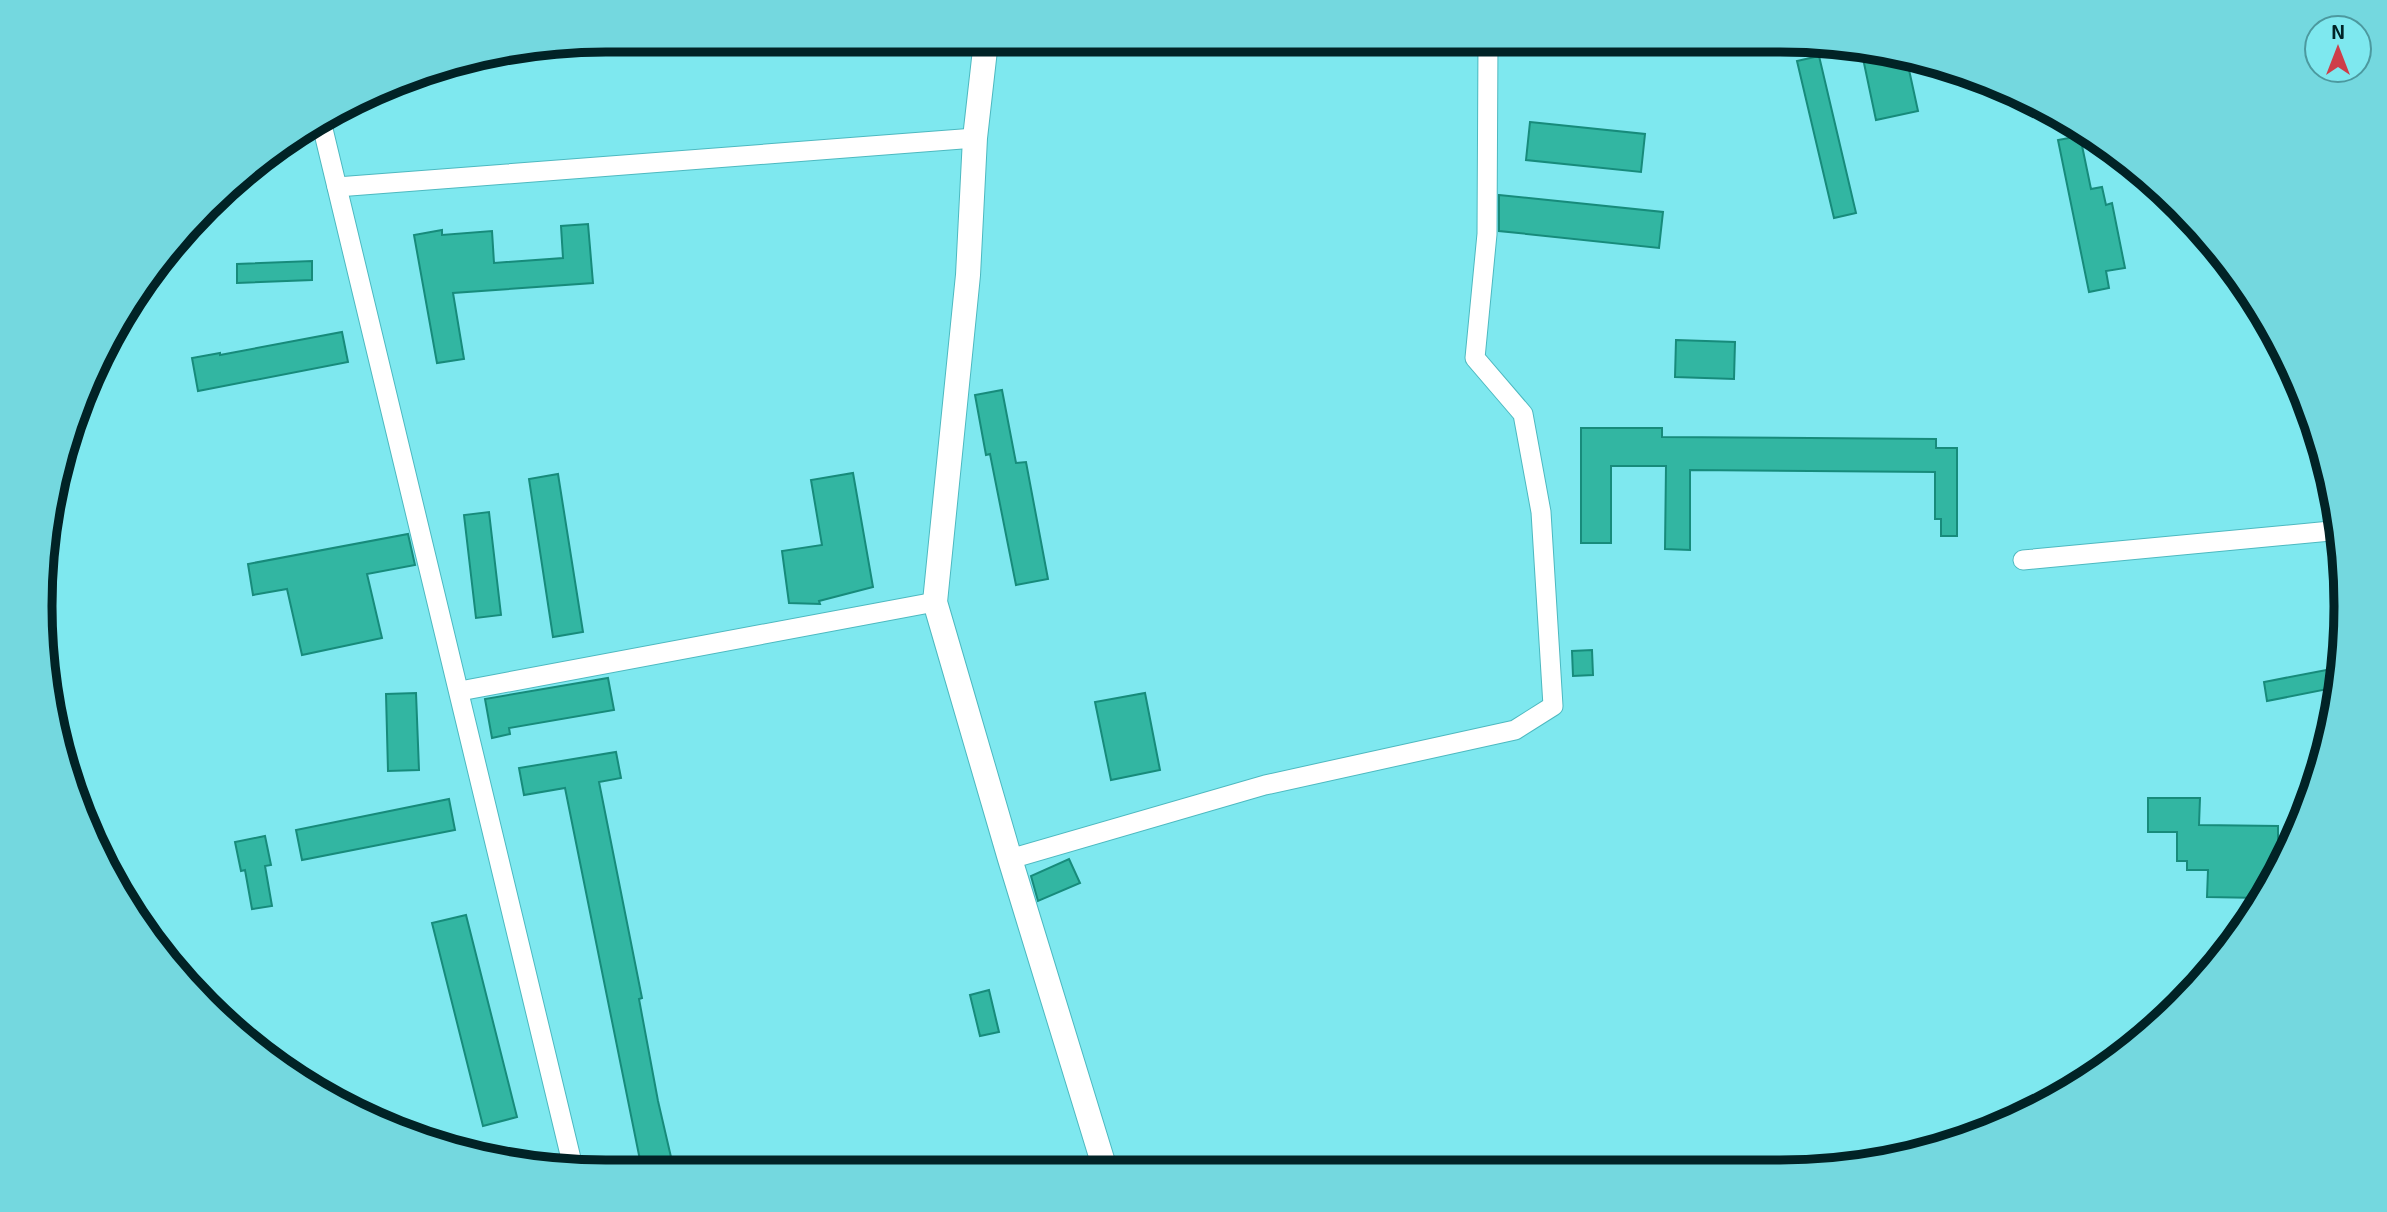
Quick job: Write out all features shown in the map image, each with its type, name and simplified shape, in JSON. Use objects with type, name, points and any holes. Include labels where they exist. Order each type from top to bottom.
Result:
[{"type":"main road","points":[[985,52],[975,138],[968,275],[935,601],[1102,1160]]},
{"type":"street","points":[[1010,859],[1265,785],[1515,730],[1553,706],[1541,512],[1523,414],[1475,358],[1486,234],[1488,52]]},
{"type":"street","points":[[323,130],[570,1158]]},
{"type":"street","points":[[337,187],[975,138]]},
{"type":"street","points":[[2023,560],[2330,531]]},
{"type":"street","points":[[460,691],[935,601]]},
{"type":"building","points":[[1819,56],[1856,213],[1834,218],[1797,61]]},
{"type":"building","points":[[1863,59],[1908,67],[1918,111],[1876,120]]},
{"type":"building","points":[[1530,122],[1645,134],[1641,172],[1526,160]]},
{"type":"building","points":[[2074,137],[2081,141],[2091,189],[2102,187],[2106,205],[2112,203],[2125,268],[2106,271],[2109,288],[2089,292],[2058,140]]},
{"type":"building","points":[[1499,195],[1663,212],[1659,248],[1499,231]]},
{"type":"building","points":[[588,224],[593,283],[453,293],[464,359],[437,363],[414,235],[442,230],[442,235],[492,231],[494,263],[563,258],[561,226]]},
{"type":"building","points":[[312,261],[312,280],[237,283],[237,264]]},
{"type":"building","points":[[342,332],[348,362],[198,391],[192,358]]},
{"type":"building","points":[[1676,340],[1735,342],[1734,379],[1675,377]]},
{"type":"building","points":[[1002,390],[1016,463],[1026,462],[1048,579],[1016,585],[990,454],[986,455],[975,395]]},
{"type":"building","points":[[1581,428],[1662,428],[1662,437],[1936,439],[1936,448],[1957,448],[1957,536],[1941,536],[1941,519],[1935,519],[1935,472],[1690,470],[1690,550],[1665,549],[1666,466],[1611,466],[1611,543],[1581,543]]},
{"type":"building","points":[[853,473],[873,587],[819,601],[820,604],[789,603],[782,551],[822,545],[811,480]]},
{"type":"building","points":[[558,474],[583,632],[553,637],[529,479]]},
{"type":"building","points":[[489,512],[501,615],[476,618],[464,515]]},
{"type":"building","points":[[408,534],[415,565],[367,574],[382,638],[302,655],[287,589],[253,595],[248,564]]},
{"type":"building","points":[[1592,650],[1593,675],[1573,676],[1572,651]]},
{"type":"building","points":[[2331,669],[2328,689],[2267,701],[2264,682]]},
{"type":"building","points":[[608,678],[614,710],[509,728],[510,734],[492,738],[485,699]]},
{"type":"building","points":[[416,693],[419,770],[388,771],[386,694]]},
{"type":"building","points":[[1145,693],[1160,770],[1111,780],[1095,702]]},
{"type":"building","points":[[616,752],[621,778],[599,782],[642,998],[639,999],[658,1101],[672,1160],[640,1160],[565,788],[524,795],[519,768]]},
{"type":"building","points":[[2148,798],[2200,798],[2199,825],[2278,826],[2278,849],[2251,898],[2207,897],[2208,870],[2187,870],[2187,861],[2177,861],[2177,832],[2148,832]]},
{"type":"building","points":[[449,799],[455,830],[302,860],[296,830]]},
{"type":"building","points":[[265,836],[271,865],[265,866],[272,906],[252,909],[245,870],[241,871],[235,842]]},
{"type":"building","points":[[1069,859],[1080,883],[1038,901],[1031,876]]},
{"type":"building","points":[[466,915],[517,1117],[483,1126],[432,923]]},
{"type":"building","points":[[989,990],[999,1032],[980,1036],[970,995]]}]
